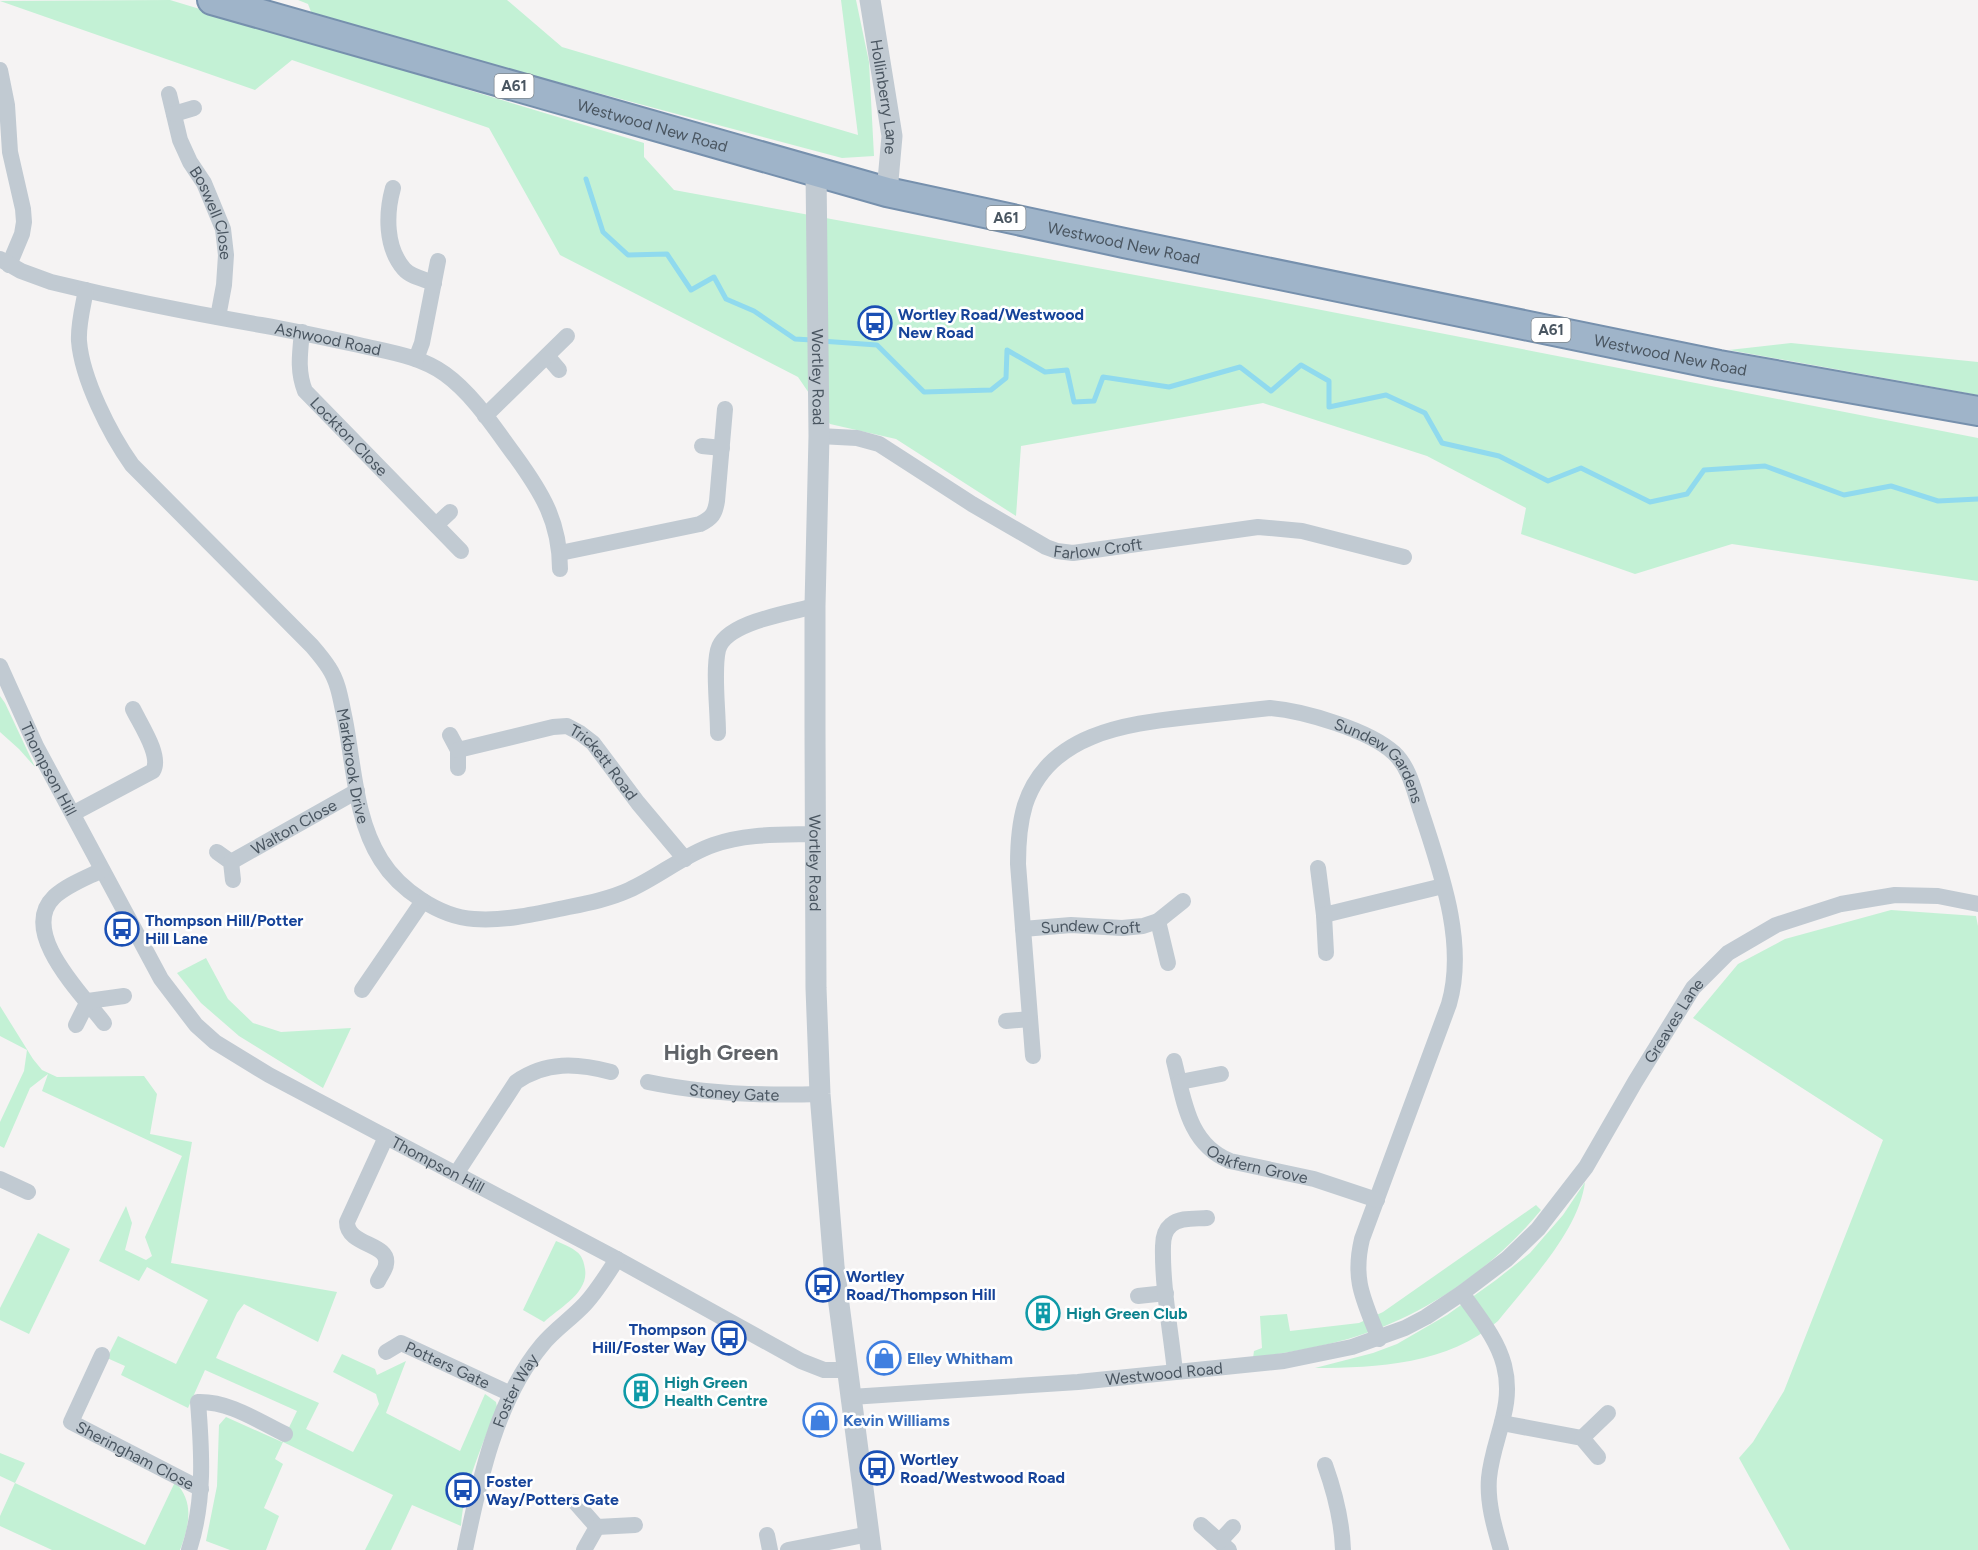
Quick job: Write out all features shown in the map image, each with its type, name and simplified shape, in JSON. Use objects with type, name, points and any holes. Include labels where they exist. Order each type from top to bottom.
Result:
[{"type":"highway","name":"Westwood New Road","points":[[212,0],[887,192],[1170,253],[1719,365],[1978,411]]},
{"type":"street","name":"Hollinberry Lane","points":[[870,0],[892,136],[887,192]]},
{"type":"street","points":[[0,70],[7,105],[10,152],[24,222],[22,234],[4,262]]},
{"type":"street","name":"Boswell Close","points":[[169,93],[180,140],[190,162],[204,183],[223,229],[226,255],[225,275],[218,317]]},
{"type":"street","points":[[174,114],[195,108]]},
{"type":"street","name":"Wortley Road","points":[[816,171],[819,436],[815,606],[816,988],[820,1095],[834,1266],[870,1542]]},
{"type":"street","points":[[393,188],[387,217],[391,242],[398,260],[405,270],[414,276],[434,283]]},
{"type":"street","points":[[416,359],[422,343],[438,261]]},
{"type":"street","name":"Ashwood Road","points":[[4,262],[32,276],[87,290],[302,332],[416,359],[432,366],[458,384],[485,416],[535,484],[547,504],[554,524],[560,561],[700,524],[711,519],[717,501],[725,409]]},
{"type":"street","name":"Markbrook Drive","points":[[87,290],[82,310],[80,347],[86,371],[110,433],[132,465],[312,646],[330,669],[340,694],[367,832],[382,862],[393,876],[423,901],[450,914],[470,919],[512,918],[627,892],[684,859],[733,838],[817,834]]},
{"type":"street","name":"Lockton Close","points":[[302,332],[298,364],[300,379],[305,391],[461,551]]},
{"type":"street","points":[[485,416],[567,336]]},
{"type":"street","points":[[547,356],[560,370]]},
{"type":"street","name":"Farlow Croft","points":[[819,436],[857,438],[879,444],[972,504],[1046,547],[1057,551],[1073,553],[1257,527],[1302,531],[1404,557]]},
{"type":"street","points":[[702,446],[722,448]]},
{"type":"street","points":[[436,525],[450,512]]},
{"type":"street","points":[[718,733],[717,664],[718,649],[723,638],[749,624],[815,606]]},
{"type":"street","name":"Thompson Hill","points":[[0,669],[36,746],[74,813],[161,979],[196,1025],[215,1042],[269,1075],[617,1259],[801,1361],[824,1370],[848,1370]]},
{"type":"street","name":"Sundew Gardens","points":[[1033,1056],[1018,864],[1021,822],[1034,786],[1044,772],[1073,746],[1088,737],[1129,724],[1270,708],[1314,716],[1347,728],[1387,748],[1402,761],[1408,773],[1443,886],[1453,944],[1451,993],[1362,1239],[1357,1260],[1357,1276],[1362,1294],[1379,1339]]},
{"type":"street","points":[[74,813],[153,771],[156,766],[155,756],[133,709]]},
{"type":"street","name":"Trickett Road","points":[[458,750],[553,726],[567,726],[593,743],[684,859]]},
{"type":"street","points":[[450,735],[458,750],[458,768]]},
{"type":"street","name":"Walton Close","points":[[231,862],[357,790]]},
{"type":"street","points":[[217,852],[231,862],[233,880]]},
{"type":"street","points":[[1318,868],[1326,953]]},
{"type":"street","points":[[102,870],[65,889],[52,899],[45,914],[43,931],[48,947],[58,963],[104,1023]]},
{"type":"street","points":[[1324,915],[1443,886]]},
{"type":"street","name":"Greaves Lane","points":[[1462,1293],[1507,1259],[1538,1229],[1567,1194],[1586,1167],[1693,988],[1728,953],[1776,925],[1841,904],[1895,895],[1938,896],[1978,904]]},
{"type":"street","points":[[362,990],[423,901]]},
{"type":"street","name":"Sundew Croft","points":[[1023,929],[1071,925],[1122,928],[1143,926],[1158,921],[1183,901]]},
{"type":"street","name":"Sundew Croft","points":[[1158,921],[1168,963]]},
{"type":"street","points":[[88,1001],[124,996]]},
{"type":"street","points":[[76,1025],[88,1001]]},
{"type":"street","points":[[1006,1021],[1030,1019]]},
{"type":"street","name":"Oakfern Grove","points":[[1174,1061],[1190,1121],[1199,1138],[1220,1157],[1314,1179],[1377,1200]]},
{"type":"street","points":[[456,1174],[509,1091],[529,1072],[566,1064],[587,1065],[611,1072]]},
{"type":"street","points":[[1180,1083],[1221,1074]]},
{"type":"street","name":"Stoney Gate","points":[[648,1082],[678,1089],[732,1094],[820,1095]]},
{"type":"street","points":[[378,1281],[387,1263],[385,1256],[353,1237],[347,1228],[347,1221],[386,1137]]},
{"type":"street","points":[[0,1179],[28,1192]]},
{"type":"street","points":[[1175,1372],[1166,1293],[1163,1246],[1165,1234],[1170,1226],[1177,1222],[1208,1218]]},
{"type":"street","name":"Foster Way","points":[[465,1550],[478,1492],[497,1427],[511,1394],[542,1345],[586,1303],[617,1259]]},
{"type":"street","points":[[1138,1296],[1166,1293]]},
{"type":"street","points":[[1462,1293],[1487,1330],[1503,1362],[1508,1391],[1489,1479],[1490,1502],[1501,1550]]},
{"type":"street","name":"Westwood Road","points":[[851,1397],[1067,1383],[1318,1356],[1379,1339],[1426,1317],[1462,1293]]},
{"type":"street","name":"Potters Gate","points":[[386,1352],[401,1343],[511,1394]]},
{"type":"street","name":"Sheringham Close","points":[[102,1355],[71,1422],[201,1489]]},
{"type":"street","name":"Sheringham Close","points":[[189,1550],[194,1534],[201,1489],[198,1402],[233,1408],[285,1434]]},
{"type":"street","points":[[1582,1438],[1608,1413]]},
{"type":"street","points":[[1502,1423],[1582,1438],[1598,1457]]},
{"type":"street","points":[[1325,1465],[1343,1531],[1343,1550]]},
{"type":"street","points":[[575,1502],[597,1527]]},
{"type":"street","points":[[597,1527],[635,1525]]},
{"type":"street","points":[[1201,1525],[1224,1546],[1233,1527]]},
{"type":"street","points":[[584,1550],[597,1527]]},
{"type":"street","points":[[788,1550],[870,1542]]},
{"type":"green space","points":[[170,0],[644,143],[644,157],[674,190],[1260,298],[1978,438],[1978,581],[1732,544],[1635,574],[1521,534],[1526,508],[1427,456],[1263,403],[1021,446],[1016,516],[896,439],[830,424],[798,377],[560,255],[489,128],[292,60],[255,90],[0,1]]},
{"type":"green space","points":[[298,0],[507,0],[562,47],[858,135],[841,0],[856,0],[869,62],[874,156],[842,158],[313,17],[308,4]]},
{"type":"green space","points":[[1791,343],[1978,362],[1978,395],[1729,350]]},
{"type":"green space","points":[[0,696],[5,703],[35,767],[0,732]]},
{"type":"green space","points":[[1891,910],[1976,916],[1978,926],[1978,1550],[1790,1550],[1739,1458],[1753,1442],[1784,1391],[1883,1140],[1693,1018],[1738,964],[1785,939]]},
{"type":"green space","points":[[206,958],[228,999],[253,1023],[281,1032],[351,1028],[323,1088],[239,1036],[201,1003],[177,973]]},
{"type":"green space","points":[[0,1006],[42,1070],[57,1077],[144,1076],[157,1094],[150,1134],[192,1142],[171,1263],[337,1292],[318,1342],[244,1304],[237,1313],[216,1358],[319,1403],[306,1429],[353,1452],[379,1404],[376,1394],[333,1372],[342,1354],[375,1369],[377,1375],[406,1361],[386,1413],[460,1451],[485,1394],[496,1402],[497,1407],[470,1480],[461,1526],[412,1505],[391,1550],[365,1550],[393,1495],[283,1442],[275,1459],[283,1464],[264,1508],[279,1516],[266,1550],[230,1550],[206,1541],[217,1486],[219,1425],[226,1417],[282,1442],[297,1411],[205,1370],[188,1408],[121,1375],[125,1366],[107,1358],[118,1336],[176,1364],[208,1300],[147,1267],[139,1281],[99,1261],[126,1206],[132,1223],[125,1250],[146,1260],[152,1256],[145,1237],[182,1156],[42,1091],[48,1074],[30,1088],[4,1148],[0,1146],[0,1122],[24,1071],[27,1050],[0,1036]]},
{"type":"green space","points":[[1585,1182],[1573,1219],[1550,1256],[1498,1321],[1479,1335],[1435,1355],[1411,1361],[1363,1367],[1315,1368],[1373,1353],[1397,1344],[1447,1315],[1530,1253],[1563,1215]]},
{"type":"green space","points":[[1536,1205],[1541,1210],[1501,1252],[1454,1289],[1429,1304],[1376,1330],[1348,1339],[1313,1348],[1253,1358],[1254,1351],[1262,1348],[1260,1316],[1287,1314],[1290,1331],[1359,1323],[1383,1312]]},
{"type":"green space","points":[[38,1233],[70,1249],[29,1334],[0,1320],[0,1308]]},
{"type":"green space","points":[[556,1241],[580,1255],[585,1266],[585,1278],[578,1293],[544,1322],[523,1310]]},
{"type":"green space","points":[[0,1453],[25,1463],[15,1483],[0,1476]]},
{"type":"green space","points":[[175,1482],[188,1506],[188,1523],[180,1550],[52,1550],[0,1526],[0,1516],[15,1483],[145,1545]]},
{"type":"waterway","points":[[586,179],[603,232],[628,255],[667,254],[691,290],[714,277],[726,299],[754,311],[795,339],[812,340]]},
{"type":"waterway","points":[[821,341],[877,345],[924,392],[991,390],[1006,378],[1007,350],[1045,372],[1067,370],[1074,402],[1094,401],[1103,377],[1169,387],[1240,367],[1271,391],[1301,365],[1329,381],[1329,407],[1386,395],[1425,413],[1442,443],[1499,456],[1548,481],[1581,468],[1650,502],[1687,494],[1704,470],[1765,466],[1844,495],[1891,486],[1938,501],[1978,499]]},
{"type":"place","name":"Wortley Road/Westwood New Road","points":[[875,323]]},
{"type":"place","name":"Thompson Hill/Potter Hill Lane","points":[[122,929]]},
{"type":"place","name":"Wortley Road/Thompson Hill","points":[[823,1285]]},
{"type":"place","name":"High Green Club","points":[[1043,1313]]},
{"type":"place","name":"Thompson Hill/Foster Way","points":[[729,1338]]},
{"type":"place","name":"Elley Whitham","points":[[884,1358]]},
{"type":"place","name":"High Green Health Centre","points":[[641,1391]]},
{"type":"place","name":"Kevin Williams","points":[[820,1420]]},
{"type":"place","name":"Wortley Road/Westwood Road","points":[[877,1468]]},
{"type":"place","name":"Foster Way/Potters Gate","points":[[463,1490]]},
{"type":"district","name":"High Green","points":[[721,1052]]}]
